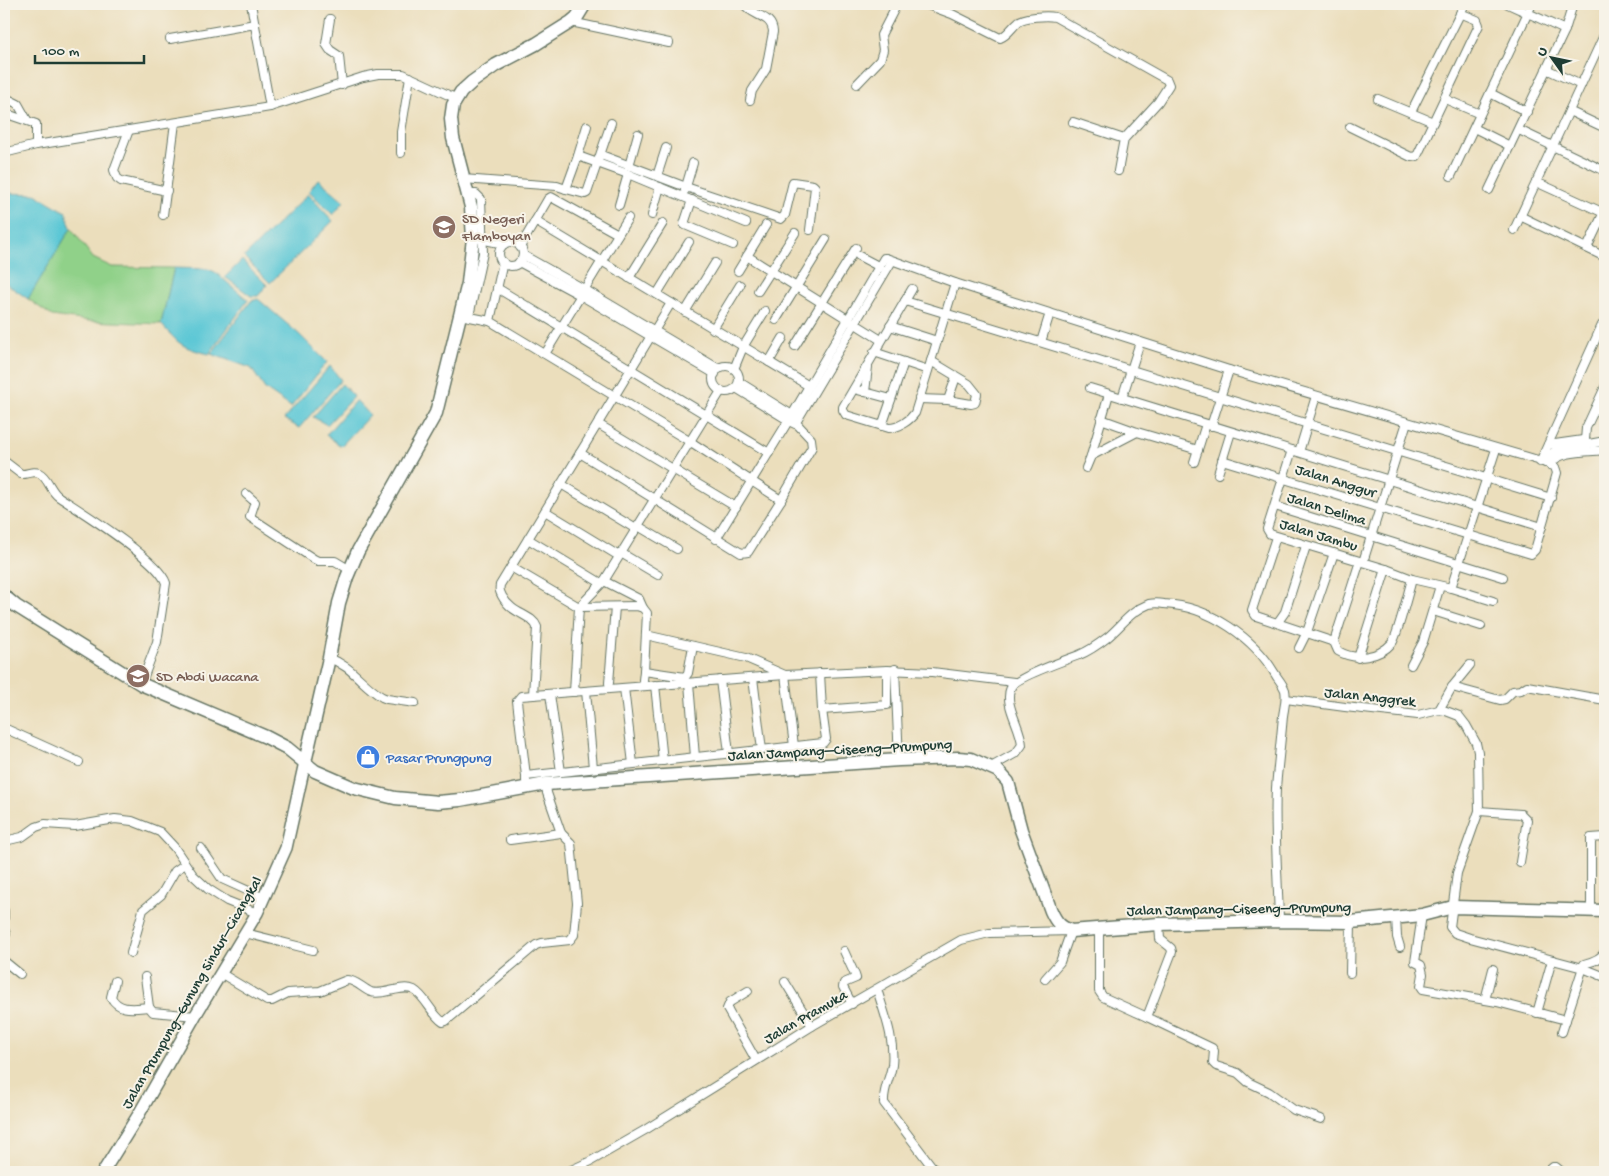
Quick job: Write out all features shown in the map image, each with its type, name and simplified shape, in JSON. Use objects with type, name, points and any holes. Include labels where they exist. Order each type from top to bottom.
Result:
[{"type":"main road","points":[[304,762],[329,658],[339,603],[350,570],[358,551],[436,413],[465,316],[468,283],[478,253],[478,238],[452,130],[452,112],[456,99],[472,82],[483,74],[571,22],[576,17],[580,4]]},
{"type":"main road","name":"Jalan Jampang–Ciseeng–Prumpung","points":[[4,596],[32,616],[141,684],[266,737],[287,748],[315,771],[354,788],[395,798],[438,802],[460,800],[526,781],[546,784],[899,760],[971,759],[998,771],[1008,782],[1021,830],[1051,911],[1056,922],[1061,927],[1071,931],[1159,924],[1279,921],[1351,922],[1422,915],[1453,906],[1605,911]]},
{"type":"main road","name":"Jalan Prumpung–Gunung Sindur–Cicangkal","points":[[103,1172],[257,913],[286,848],[304,762]]},
{"type":"street","points":[[251,4],[270,107]]},
{"type":"street","points":[[744,4],[750,10],[768,19],[773,26],[774,32],[766,69],[752,92],[750,100]]},
{"type":"street","points":[[857,84],[880,60],[882,50],[881,35],[898,4]]},
{"type":"street","points":[[925,4],[952,14],[1000,38],[1005,36],[1022,18],[1055,17],[1167,80],[1170,85],[1163,96],[1124,138],[1118,171]]},
{"type":"street","points":[[1411,112],[1465,4]]},
{"type":"street","points":[[1508,4],[1565,30]]},
{"type":"street","points":[[1451,176],[1532,4]]},
{"type":"street","points":[[1489,190],[1565,30],[1573,4]]},
{"type":"street","points":[[1350,127],[1414,157],[1419,152],[1479,25],[1477,20],[1460,13]]},
{"type":"street","points":[[330,19],[326,44],[328,48],[339,56],[342,85]]},
{"type":"street","points":[[571,22],[669,42]]},
{"type":"street","points":[[170,39],[255,24]]},
{"type":"street","points":[[1514,230],[1581,85],[1603,46],[1605,33]]},
{"type":"street","points":[[1546,69],[1581,85]]},
{"type":"street","points":[[4,152],[36,145],[270,107],[362,77],[378,74],[391,73],[410,77],[456,99]]},
{"type":"street","points":[[401,153],[410,77]]},
{"type":"street","points":[[1490,93],[1527,112]]},
{"type":"street","points":[[4,96],[18,104],[27,120]]},
{"type":"street","points":[[1378,99],[1433,122]]},
{"type":"street","points":[[1445,99],[1480,114]]},
{"type":"street","points":[[1569,111],[1604,125]]},
{"type":"street","points":[[4,113],[36,124],[36,145]]},
{"type":"street","points":[[1073,122],[1124,138]]},
{"type":"street","points":[[162,215],[167,191],[175,123]]},
{"type":"street","points":[[464,179],[556,186],[585,194],[588,193],[610,123]]},
{"type":"street","points":[[566,189],[587,126]]},
{"type":"street","points":[[1474,128],[1510,146]]},
{"type":"street","points":[[129,130],[114,170],[117,178],[167,191]]},
{"type":"street","points":[[1519,130],[1605,171]]},
{"type":"street","points":[[619,205],[638,134]]},
{"type":"street","points":[[657,176],[666,148]]},
{"type":"street","points":[[578,156],[599,159],[628,170],[660,187],[746,223]]},
{"type":"street","points":[[683,196],[693,163]]},
{"type":"street","points":[[628,170],[657,176],[781,219],[785,215],[793,182],[813,185],[816,187],[810,230]]},
{"type":"street","points":[[1536,182],[1604,211],[1587,248]]},
{"type":"street","points":[[652,215],[660,187]]},
{"type":"street","points":[[478,253],[501,259],[511,266],[521,255],[535,221],[548,198],[551,197],[618,234]]},
{"type":"street","points":[[692,200],[684,224],[733,245]]},
{"type":"street","points":[[1520,216],[1605,257]]},
{"type":"street","points":[[545,354],[628,218]]},
{"type":"street","points":[[535,221],[809,386]]},
{"type":"street","points":[[629,278],[663,223]]},
{"type":"street","points":[[738,271],[766,225]]},
{"type":"street","points":[[758,291],[795,233]]},
{"type":"street","points":[[478,238],[504,244],[513,242],[521,255],[717,371]]},
{"type":"street","points":[[776,320],[826,239]]},
{"type":"street","points":[[657,294],[689,242]]},
{"type":"street","points":[[490,321],[497,288],[501,259],[500,250],[504,244]]},
{"type":"street","points":[[796,346],[822,303],[857,252],[880,267]]},
{"type":"street","points":[[747,256],[881,340]]},
{"type":"street","points":[[716,539],[770,453],[794,421],[852,322],[885,258],[1050,314],[1229,370],[1545,463],[1555,467],[1557,473],[1542,527],[1090,388]]},
{"type":"street","points":[[794,421],[809,386],[892,261]]},
{"type":"street","points":[[685,312],[715,262]]},
{"type":"street","points":[[912,289],[843,407],[846,415],[895,428],[912,416],[955,283]]},
{"type":"street","points":[[713,329],[740,285]]},
{"type":"street","points":[[497,288],[770,453]]},
{"type":"street","points":[[905,300],[1551,498]]},
{"type":"street","points":[[533,695],[537,627],[534,621],[510,608],[500,592],[500,585],[671,303]]},
{"type":"street","points":[[734,369],[743,347],[765,311]]},
{"type":"street","points":[[1042,342],[1050,314]]},
{"type":"street","points":[[465,316],[490,321],[689,441],[781,500]]},
{"type":"street","points":[[1545,463],[1548,444],[1602,325],[1605,324]]},
{"type":"street","points":[[890,326],[937,341]]},
{"type":"street","points":[[769,362],[783,338]]},
{"type":"street","points":[[1122,398],[1140,342]]},
{"type":"street","points":[[874,352],[928,370]]},
{"type":"street","points":[[919,399],[948,400],[972,404],[976,400],[977,394],[969,384],[931,361]]},
{"type":"street","points":[[865,392],[868,362]]},
{"type":"street","points":[[882,426],[904,362]]},
{"type":"street","points":[[723,367],[734,369],[737,372],[737,385],[732,391],[721,391],[714,384],[717,371],[723,367]]},
{"type":"street","points":[[1194,462],[1229,370]]},
{"type":"street","points":[[948,400],[956,377]]},
{"type":"street","points":[[580,453],[654,498],[716,539],[741,553],[748,552],[812,447],[811,440],[794,421],[737,385]]},
{"type":"street","points":[[1586,440],[1586,428],[1605,386]]},
{"type":"street","points":[[854,389],[891,399]]},
{"type":"street","points":[[574,692],[579,607],[602,582],[721,391]]},
{"type":"street","points":[[1086,468],[1109,394]]},
{"type":"street","points":[[1274,506],[1283,479],[1307,424],[1316,396]]},
{"type":"street","points":[[1101,419],[1198,450]]},
{"type":"street","points":[[1407,422],[1381,508],[1334,642],[1338,651],[1358,658],[1378,652],[1393,642],[1412,579]]},
{"type":"street","points":[[598,424],[736,507]]},
{"type":"street","points":[[1091,456],[1137,432]]},
{"type":"street","points":[[1218,474],[1231,432]]},
{"type":"street","points":[[1548,444],[1605,437]]},
{"type":"street","points":[[1545,463],[1549,455],[1557,450],[1605,441]]},
{"type":"street","points":[[1451,588],[1485,478],[1496,449]]},
{"type":"street","points":[[1545,463],[1564,455],[1605,450]]},
{"type":"street","name":"Jalan Anggur","points":[[1222,460],[1531,554],[1535,550],[1542,527]]},
{"type":"street","points":[[4,461],[21,474],[34,472],[41,474],[56,494],[144,557],[164,578],[166,583],[156,642],[141,684]]},
{"type":"street","points":[[562,484],[677,549]]},
{"type":"street","points":[[246,494],[255,502],[250,515],[251,518],[314,559],[318,561],[335,561],[350,570]]},
{"type":"street","name":"Jalan Jambu","points":[[1274,506],[1267,529],[1268,532],[1276,537],[1386,569],[1412,579],[1451,588],[1492,601]]},
{"type":"street","name":"Jalan Delima","points":[[1274,506],[1503,576]]},
{"type":"street","points":[[545,511],[658,575]]},
{"type":"street","points":[[1276,537],[1252,610],[1256,616],[1334,642]]},
{"type":"street","points":[[528,539],[602,582],[639,598],[647,612],[642,680]]},
{"type":"street","points":[[1278,622],[1285,612],[1306,546]]},
{"type":"street","points":[[1299,648],[1307,632],[1334,553]]},
{"type":"street","points":[[511,566],[579,607],[637,606],[643,608]]},
{"type":"street","points":[[1358,658],[1386,569]]},
{"type":"street","points":[[1411,665],[1421,649],[1440,586]]},
{"type":"street","points":[[991,767],[1016,753],[1022,745],[1020,730],[1012,714],[1010,704],[1010,688],[1014,682],[1095,646],[1107,638],[1131,614],[1148,605],[1156,603],[1174,604],[1191,608],[1213,618],[1247,640],[1272,667],[1283,685],[1286,698],[1276,799],[1279,921]]},
{"type":"street","points":[[609,683],[615,607]]},
{"type":"street","points":[[1432,611],[1481,626]]},
{"type":"street","points":[[646,635],[746,658],[785,675]]},
{"type":"street","points":[[644,671],[685,677],[688,673],[693,646]]},
{"type":"street","points":[[329,658],[338,661],[352,670],[387,699],[415,703]]},
{"type":"street","points":[[1470,665],[1452,687],[1439,710],[1453,712],[1458,716],[1466,725],[1476,743],[1478,752],[1479,811],[1457,872],[1450,927],[1455,933],[1583,968],[1605,977]]},
{"type":"street","points":[[820,673],[825,742],[561,772],[526,781],[517,701],[521,696],[785,675],[820,673],[891,670],[958,675],[1014,682]]},
{"type":"street","points":[[822,710],[887,704],[891,670]]},
{"type":"street","points":[[891,670],[899,760]]},
{"type":"street","points":[[785,675],[794,746]]},
{"type":"street","points":[[752,678],[762,750]]},
{"type":"street","points":[[720,680],[729,754]]},
{"type":"street","points":[[689,683],[695,757]]},
{"type":"street","points":[[655,686],[663,761]]},
{"type":"street","points":[[1452,687],[1500,700],[1505,699],[1513,691],[1521,690],[1528,686],[1605,700]]},
{"type":"street","points":[[624,688],[633,764]]},
{"type":"street","points":[[586,691],[593,768]]},
{"type":"street","points":[[550,694],[561,772]]},
{"type":"street","name":"Jalan Anggrek","points":[[1286,698],[1418,715],[1439,710]]},
{"type":"street","points":[[4,728],[79,762]]},
{"type":"street","points":[[222,974],[267,1001],[272,1001],[288,993],[320,991],[347,980],[351,980],[376,993],[412,989],[419,994],[438,1018],[443,1022],[446,1021],[536,945],[573,938],[577,903],[571,843],[561,833],[547,793],[546,784]]},
{"type":"street","points":[[1479,811],[1521,814],[1527,820],[1520,862]]},
{"type":"street","points":[[4,844],[10,840],[22,837],[36,827],[45,824],[75,826],[115,819],[141,824],[160,832],[174,847],[193,875],[208,889],[227,901],[257,913]]},
{"type":"street","points":[[510,840],[561,833]]},
{"type":"street","points":[[1591,910],[1591,838],[1605,838]]},
{"type":"street","points":[[201,848],[222,879],[264,898]]},
{"type":"street","points":[[130,953],[143,910],[161,895],[175,871],[185,864]]},
{"type":"street","points":[[4,912],[4,918]]},
{"type":"street","points":[[1422,915],[1415,962],[1421,965],[1423,974],[1420,986],[1423,989],[1485,1000],[1566,1020]]},
{"type":"street","points":[[1396,917],[1396,937],[1400,947]]},
{"type":"street","points":[[1350,973],[1351,922]]},
{"type":"street","points":[[1147,1017],[1172,955],[1171,948],[1160,939],[1159,924]]},
{"type":"street","points":[[4,929],[6,934],[4,938]]},
{"type":"street","points":[[1099,929],[1099,991],[1103,997],[1209,1046],[1214,1051],[1213,1063],[1216,1066],[1238,1073],[1248,1082],[1269,1092],[1300,1113],[1307,1113],[1321,1119]]},
{"type":"street","points":[[1045,979],[1060,962],[1071,931]]},
{"type":"street","name":"Jalan Pramuka","points":[[567,1172],[591,1161],[645,1130],[812,1026],[961,940],[989,933],[1071,931]]},
{"type":"street","points":[[245,933],[313,950]]},
{"type":"street","points":[[844,951],[856,978],[844,984],[843,987],[852,1004]]},
{"type":"street","points":[[1562,1032],[1584,964],[1604,955],[1605,951]]},
{"type":"street","points":[[1538,1012],[1552,960]]},
{"type":"street","points":[[4,961],[20,974]]},
{"type":"street","points":[[1485,1000],[1493,969]]},
{"type":"street","points":[[145,977],[149,1006],[153,1012],[195,1016]]},
{"type":"street","points":[[114,981],[111,996],[116,1003],[132,1009],[149,1006]]},
{"type":"street","points":[[785,982],[812,1026]]},
{"type":"street","points":[[877,988],[890,1032],[892,1052],[892,1067],[885,1085],[884,1103],[936,1172]]},
{"type":"street","points":[[748,991],[730,1002],[727,1009],[756,1060]]},
{"type":"street","points":[[1547,1172],[1553,1167],[1562,1172]]},
{"type":"green space","points":[[71,228],[93,258],[112,267],[174,268],[161,324],[89,321],[52,316],[28,299]]},
{"type":"water","points":[[318,179],[344,201],[333,215],[309,191]]},
{"type":"water","points":[[4,193],[35,194],[66,212],[71,228],[28,299],[4,282]]},
{"type":"water","points":[[308,194],[333,221],[270,283],[244,257]]},
{"type":"water","points":[[242,260],[267,285],[258,296],[251,296],[225,277]]},
{"type":"water","points":[[174,268],[208,269],[215,272],[248,300],[209,354],[182,344],[161,324]]},
{"type":"water","points":[[258,299],[300,335],[327,362],[291,407],[265,389],[251,368],[211,354],[251,301]]},
{"type":"water","points":[[330,366],[341,380],[299,428],[284,419]]},
{"type":"water","points":[[342,384],[354,396],[327,425],[313,417]]},
{"type":"water","points":[[356,400],[370,415],[341,446],[326,435]]},
{"type":"place","name":"SD Negeri Flamboyan","points":[[444,227]]},
{"type":"place","name":"SD Abdi Wacana","points":[[138,676]]},
{"type":"place","name":"Pasar Prungpung","points":[[368,757]]}]
